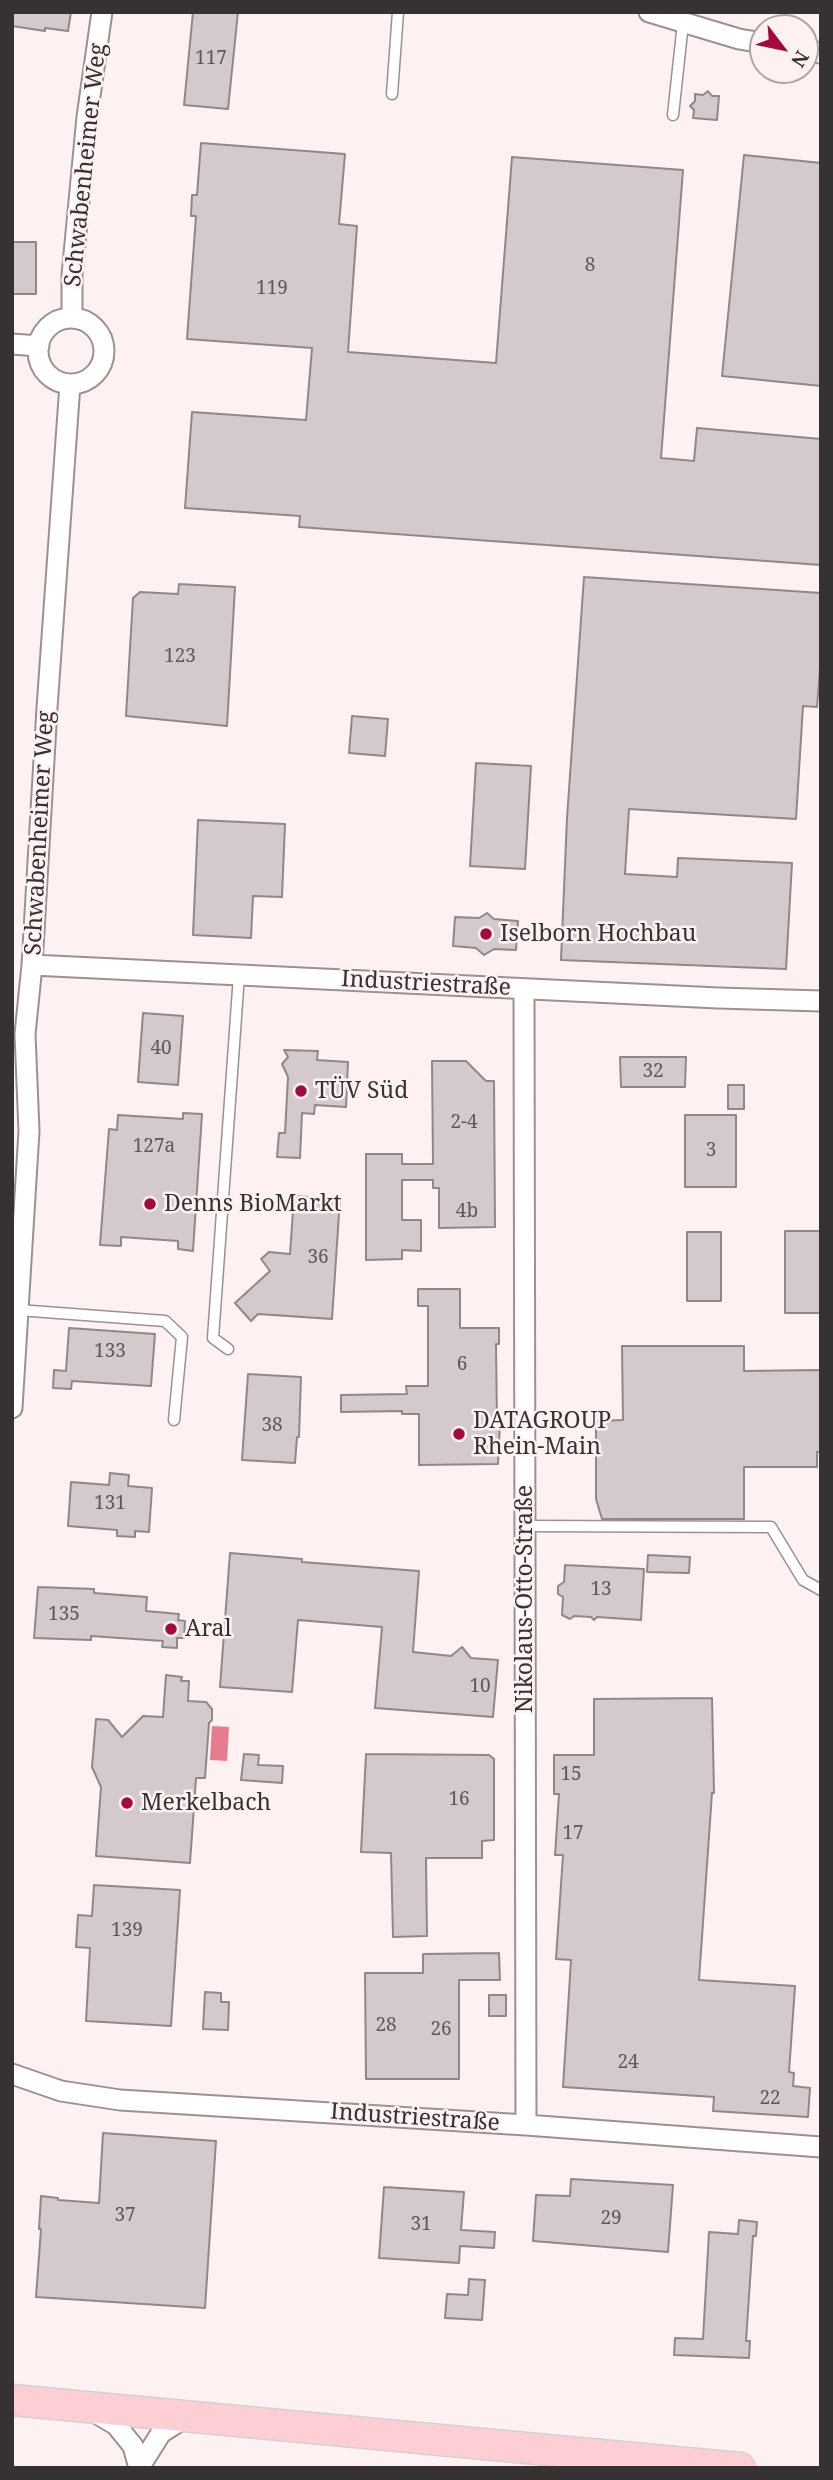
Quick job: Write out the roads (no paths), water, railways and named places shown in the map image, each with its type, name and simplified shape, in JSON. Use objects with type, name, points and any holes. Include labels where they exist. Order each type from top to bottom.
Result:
[{"type":"main road","points":[[12,2400],[740,2468]]},
{"type":"street","name":"Schwabenheimer Weg","points":[[72,318],[72,275],[102,12]]},
{"type":"street","points":[[649,12],[749,40]]},
{"type":"street","points":[[72,318],[82,320],[99,332],[104,353],[97,371],[89,378],[70,384],[61,382],[46,372],[39,355],[39,346],[50,326],[60,320],[72,318]]},
{"type":"street","points":[[12,344],[39,346]]},
{"type":"street","name":"Schwabenheimer Weg","points":[[12,1408],[29,1132],[25,1034],[32,965],[70,384]]},
{"type":"street","name":"Industriestraße","points":[[32,965],[821,1001]]},
{"type":"street","name":"Nikolaus-Otto-Straße","points":[[524,989],[526,2125]]},
{"type":"street","name":"Industriestraße","points":[[12,2074],[61,2091],[120,2100],[526,2125],[821,2147]]},
{"type":"street","points":[[86,2408],[116,2424],[132,2446],[139,2468]]},
{"type":"street","points":[[139,2468],[161,2433],[186,2417]]},
{"type":"lane","points":[[392,94],[398,12]]},
{"type":"lane","points":[[673,115],[683,23]]},
{"type":"lane","points":[[228,1349],[213,1338],[239,975]]},
{"type":"lane","points":[[18,1310],[165,1321],[183,1337],[174,1420]]},
{"type":"lane","points":[[525,1526],[771,1527],[803,1580],[821,1590]]},
{"type":"place","name":"Iselborn Hochbau","points":[[486,934]]},
{"type":"place","name":"TÜV Süd","points":[[301,1091]]},
{"type":"place","name":"Denns BioMarkt","points":[[150,1204]]},
{"type":"place","name":"DATAGROUP Rhein-Main","points":[[459,1434]]},
{"type":"place","name":"Aral","points":[[171,1629]]},
{"type":"place","name":"Merkelbach","points":[[127,1803]]}]
